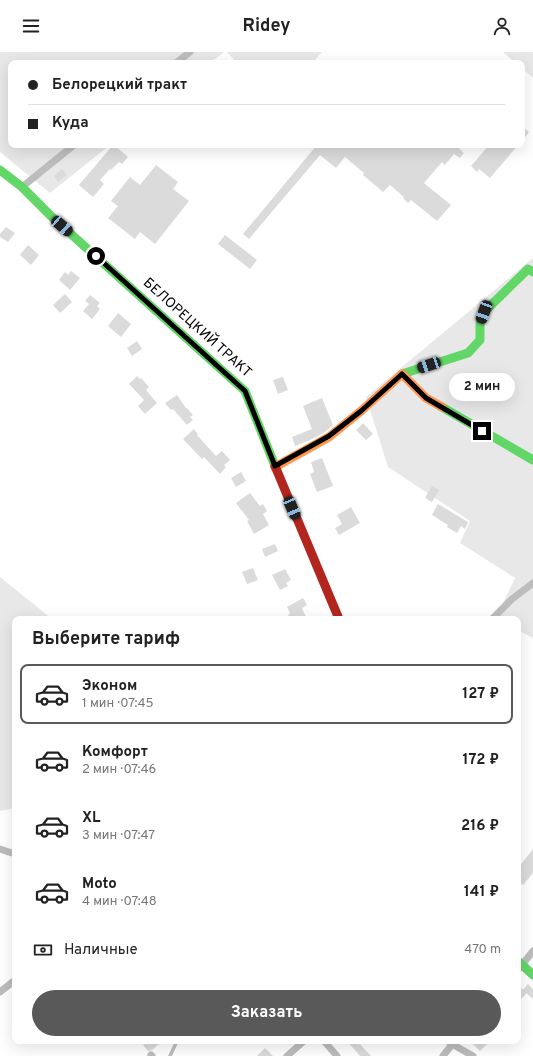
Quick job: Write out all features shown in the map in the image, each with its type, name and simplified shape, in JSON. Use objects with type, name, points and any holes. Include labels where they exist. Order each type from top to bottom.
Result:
[{"type":"street","points":[[180,60],[190,52]]},
{"type":"street","points":[[22,187],[70,148]]},
{"type":"street","name":"БЕЛОРЕЦКИЙ ТРАКТ","points":[[0,170],[22,187],[51,216],[245,391],[338,616]]},
{"type":"street","points":[[275,466],[329,436],[361,411],[402,374],[468,353],[480,340],[480,324],[484,312],[528,269],[533,272]]},
{"type":"street","points":[[402,374],[426,398],[533,460]]},
{"type":"street","points":[[495,616],[512,599],[533,583]]},
{"type":"street","points":[[0,849],[12,853]]},
{"type":"street","points":[[521,964],[533,951]]},
{"type":"street","points":[[521,967],[533,975]]},
{"type":"street","points":[[0,992],[12,982]]},
{"type":"street","points":[[287,1056],[301,1044]]},
{"type":"street","points":[[327,1044],[337,1056]]},
{"type":"street","points":[[443,1056],[451,1044]]},
{"type":"street","points":[[455,1044],[473,1056]]},
{"type":"lane","points":[[170,1056],[176,1044]]},
{"type":"shaded area","points":[[0,52],[224,52],[214,60],[8,60],[8,148],[106,148],[50,193],[0,152]]},
{"type":"shaded area","points":[[227,52],[322,52],[315,60],[234,60]]},
{"type":"shaded area","points":[[503,52],[533,52],[533,78],[525,71],[525,60],[512,60]]},
{"type":"shaded area","points":[[533,258],[533,638],[521,632],[521,616],[497,616],[515,578],[460,543],[470,521],[388,467],[366,397]]},
{"type":"shaded area","points":[[0,577],[48,616],[12,616],[12,809],[0,811]]},
{"type":"building","points":[[525,129],[529,132],[525,137]]},
{"type":"building","points":[[110,148],[118,148],[128,157],[122,164],[119,162],[111,170],[110,169],[100,180],[104,184],[93,197],[79,185]]},
{"type":"building","points":[[315,148],[459,148],[464,153],[460,158],[454,154],[445,165],[442,162],[424,183],[451,205],[437,221],[411,200],[408,203],[403,198],[404,197],[390,185],[383,192],[345,157],[336,168],[320,155],[249,239],[243,234]]},
{"type":"building","points":[[486,148],[515,148],[490,178],[479,169],[477,172],[471,166]]},
{"type":"building","points":[[156,165],[178,182],[173,189],[189,201],[155,244],[140,232],[135,239],[108,218],[118,206],[111,201],[130,177],[140,185]]},
{"type":"building","points":[[62,169],[67,175],[58,182],[54,176]]},
{"type":"building","points":[[6,227],[15,233],[8,242],[0,237],[0,234]]},
{"type":"building","points":[[225,235],[257,260],[250,269],[218,244]]},
{"type":"building","points":[[28,245],[39,255],[31,265],[20,255]]},
{"type":"building","points":[[71,271],[80,278],[70,290],[59,280],[65,272],[68,275]]},
{"type":"building","points":[[65,294],[72,302],[60,313],[53,305]]},
{"type":"building","points":[[90,295],[100,303],[97,306],[100,309],[92,319],[83,311],[89,304],[85,301]]},
{"type":"building","points":[[118,313],[131,324],[121,337],[108,326]]},
{"type":"building","points":[[137,341],[142,349],[132,356],[127,348]]},
{"type":"building","points":[[137,376],[140,379],[141,378],[149,387],[146,390],[157,403],[145,414],[138,406],[144,400],[129,384]]},
{"type":"building","points":[[283,377],[288,390],[278,394],[273,380]]},
{"type":"building","points":[[177,395],[193,415],[190,417],[193,420],[187,425],[173,409],[171,410],[165,403]]},
{"type":"building","points":[[322,398],[333,425],[325,432],[295,446],[292,437],[312,429],[303,406]]},
{"type":"building","points":[[363,423],[373,434],[366,440],[356,430]]},
{"type":"building","points":[[194,429],[198,434],[197,435],[216,456],[222,451],[230,460],[224,465],[226,467],[220,474],[204,457],[202,459],[183,439]]},
{"type":"building","points":[[322,458],[333,486],[317,492],[310,474],[314,472],[311,462]]},
{"type":"building","points":[[241,472],[246,481],[236,487],[231,478]]},
{"type":"building","points":[[432,486],[439,490],[432,502],[425,498]]},
{"type":"building","points":[[250,493],[260,506],[263,504],[267,511],[263,514],[269,525],[254,534],[247,521],[249,520],[236,503]]},
{"type":"building","points":[[438,504],[468,522],[465,529],[461,526],[457,533],[447,527],[448,525],[432,515]]},
{"type":"building","points":[[351,507],[360,523],[339,535],[335,528],[342,524],[337,515]]},
{"type":"building","points":[[275,544],[278,551],[265,557],[262,549]]},
{"type":"building","points":[[253,568],[258,580],[247,584],[242,572]]},
{"type":"building","points":[[285,569],[291,580],[286,583],[288,586],[280,590],[272,575]]},
{"type":"building","points":[[303,598],[307,605],[302,608],[306,616],[288,616],[290,613],[287,607]]},
{"type":"building","points":[[533,849],[533,873],[523,885],[521,883],[521,864]]},
{"type":"building","points":[[528,984],[533,989],[533,999],[523,990]]},
{"type":"building","points":[[521,988],[527,993],[521,999]]},
{"type":"building","points":[[159,1044],[152,1050],[148,1051],[143,1045]]},
{"type":"building","points":[[350,1044],[360,1044],[371,1056],[360,1056]]},
{"type":"building","points":[[473,1044],[487,1044],[480,1051]]},
{"type":"building","points":[[265,1048],[273,1056],[257,1056]]},
{"type":"traffic: fast","points":[[0,170],[22,187],[51,216],[245,391],[275,466]]},
{"type":"traffic: fast","points":[[402,374],[468,353],[480,340],[480,324],[484,312],[528,269],[533,272]]},
{"type":"traffic: fast","points":[[442,407],[533,460]]},
{"type":"traffic: fast","points":[[521,964],[533,975]]},
{"type":"traffic: slow","points":[[275,467],[329,437],[361,411],[402,374],[426,398],[442,407]]},
{"type":"traffic: jam","points":[[275,466],[338,616]]},
{"type":"route","points":[[96,256],[245,391],[275,466],[329,436],[361,411],[402,374],[426,398],[482,431]]}]
